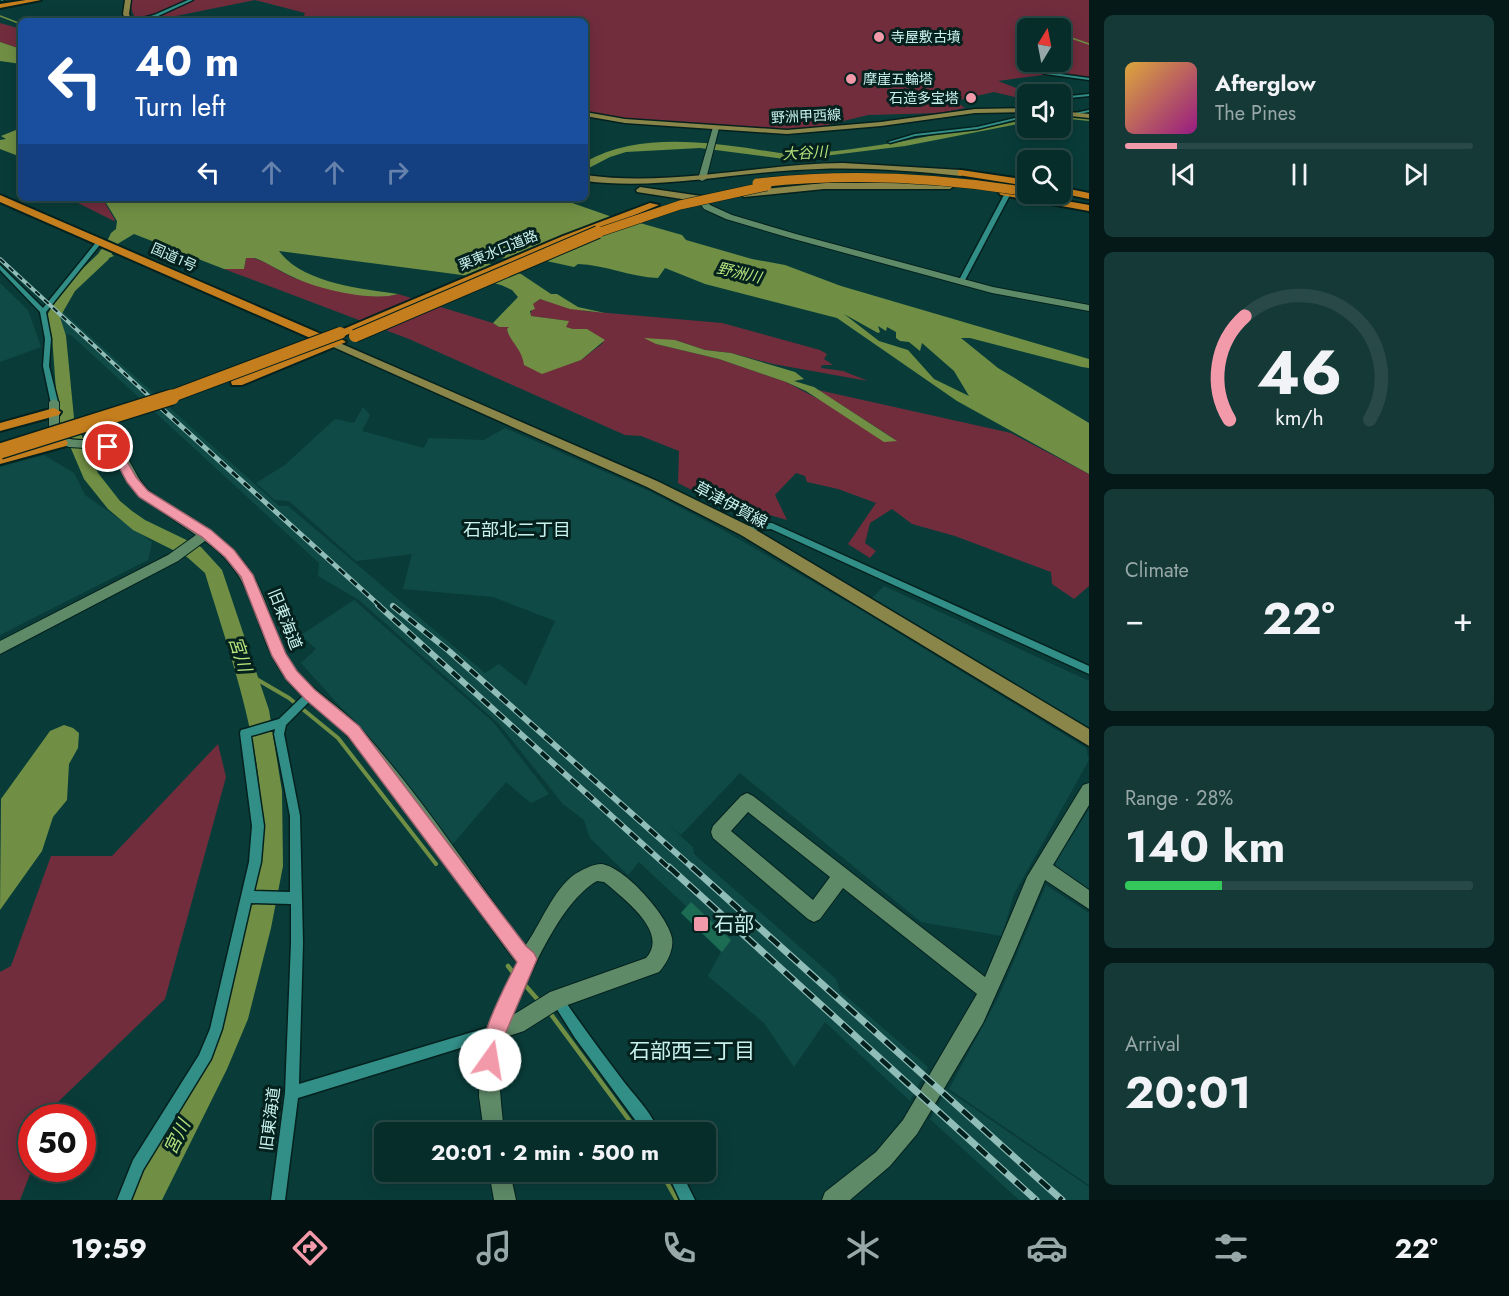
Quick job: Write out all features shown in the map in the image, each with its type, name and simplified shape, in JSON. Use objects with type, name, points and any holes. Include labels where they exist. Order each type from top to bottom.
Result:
[{"type":"highway","points":[[0,3],[24,0]]},
{"type":"highway","points":[[0,3],[38,0]]},
{"type":"highway","points":[[961,173],[1017,181]]},
{"type":"highway","name":"栗東水口道路","points":[[0,452],[136,409],[259,366],[615,218],[688,196],[759,182],[855,177],[941,181],[1017,191]]},
{"type":"highway","name":"栗東水口道路","points":[[335,344],[629,221],[693,200],[767,186],[868,180],[950,186],[1089,206]]},
{"type":"highway","points":[[1071,192],[1089,196]]},
{"type":"highway","name":"国道1号","points":[[0,198],[335,344]]},
{"type":"highway","name":"栗東水口道路","points":[[1071,202],[1089,206]]},
{"type":"highway","points":[[0,452],[89,432],[237,382],[335,344]]},
{"type":"highway","points":[[0,441],[86,418],[290,350],[335,344]]},
{"type":"highway","points":[[0,427],[54,407]]},
{"type":"highway","points":[[0,459],[66,444]]},
{"type":"main road","points":[[128,0],[126,14],[129,18]]},
{"type":"main road","name":"野洲甲西線","points":[[588,115],[626,121],[763,131],[827,130],[975,111],[1017,110]]},
{"type":"main road","points":[[1072,114],[1089,116]]},
{"type":"main road","points":[[588,178],[647,183],[830,165],[897,166],[961,173]]},
{"type":"main road","points":[[588,178],[654,193],[701,199],[824,186],[950,186]]},
{"type":"main road","name":"草津伊賀線","points":[[335,344],[652,484],[746,531],[1089,738]]},
{"type":"street","points":[[145,18],[191,0]]},
{"type":"street","points":[[1043,72],[1089,79]]},
{"type":"street","points":[[1071,97],[1089,95]]},
{"type":"street","points":[[1072,114],[1089,111]]},
{"type":"street","points":[[890,142],[915,135],[976,128],[1017,119]]},
{"type":"street","points":[[702,179],[715,128]]},
{"type":"street","points":[[961,282],[1008,193]]},
{"type":"street","points":[[701,199],[707,207],[729,217],[961,282],[1089,308]]},
{"type":"street","points":[[43,312],[107,244]]},
{"type":"street","points":[[0,267],[43,312],[48,339],[46,366],[54,407],[53,437],[66,444]]},
{"type":"street","name":"旧東海道","points":[[66,444],[108,447],[116,451],[131,479],[143,494],[202,537],[230,554],[246,575],[279,656],[291,675],[310,695],[354,731],[519,952],[521,972]]},
{"type":"street","points":[[746,531],[753,527],[772,526],[1089,670]]},
{"type":"street","points":[[0,648],[173,558],[202,537]]},
{"type":"street","points":[[124,1200],[138,1166],[204,1059],[216,1029],[249,897],[255,862],[258,826],[245,733],[277,725],[310,695]]},
{"type":"street","name":"旧東海道","points":[[277,725],[295,816],[297,966],[292,1093],[278,1200]]},
{"type":"street","points":[[833,1200],[899,1142],[919,1112],[988,991],[1033,883],[1089,790]]},
{"type":"street","points":[[841,876],[814,913],[719,832],[747,801],[988,991]]},
{"type":"street","points":[[1042,868],[1089,900]]},
{"type":"street","points":[[292,1093],[496,1031],[518,1024],[548,1004],[644,970],[659,959],[663,942],[661,932],[656,922],[609,876],[602,873],[588,875],[570,892],[521,972],[496,1031],[490,1060],[489,1103],[492,1122]]},
{"type":"street","points":[[249,897],[296,898]]},
{"type":"street","points":[[548,1004],[580,1038],[631,1100],[645,1122]]},
{"type":"street","points":[[502,1182],[505,1200]]},
{"type":"street","points":[[679,1182],[688,1200]]},
{"type":"shaded area","points":[[132,0],[255,0],[166,18],[135,18],[131,8]]},
{"type":"shaded area","points":[[255,0],[1089,0],[1089,80],[1042,75],[998,81],[1017,88],[1017,98],[994,92],[955,101],[965,108],[941,113],[868,115],[811,129],[787,131],[635,121],[588,113],[588,18],[303,18],[305,13]]},
{"type":"shaded area","points":[[0,23],[18,28],[18,48],[0,42]]},
{"type":"shaded area","points":[[74,201],[104,201],[114,221]]},
{"type":"shaded area","points":[[249,257],[292,277],[315,284],[345,292],[375,296],[398,294],[493,323],[499,327],[511,327],[507,329],[509,334],[529,362],[542,373],[581,360],[603,343],[587,329],[565,327],[568,321],[530,316],[533,304],[540,299],[585,311],[722,323],[820,350],[827,354],[824,359],[833,365],[822,365],[821,368],[843,371],[868,381],[773,364],[731,353],[705,350],[675,340],[656,344],[719,359],[786,382],[896,440],[818,390],[1011,433],[1089,474],[1089,586],[1074,599],[1052,584],[1051,572],[955,536],[912,524],[892,509],[870,523],[865,543],[876,551],[870,558],[848,544],[876,503],[838,489],[807,482],[805,476],[796,473],[775,495],[787,520],[756,511],[750,520],[678,483],[679,451],[641,436],[625,435],[409,339],[224,269],[244,269],[246,258]]},
{"type":"shaded area","points":[[0,283],[28,310],[41,347],[0,362]]},
{"type":"shaded area","points":[[62,311],[279,506],[288,506],[485,673],[499,664],[526,686],[555,621],[493,597],[403,589],[412,554],[356,561],[289,501],[275,500],[256,483],[285,465],[335,419],[354,423],[363,407],[370,415],[362,431],[424,448],[429,438],[484,440],[505,428],[651,492],[723,530],[861,610],[1086,748],[1089,760],[1014,894],[1002,936],[921,922],[740,773],[681,835],[666,823],[693,847],[694,854],[836,979],[840,991],[928,1067],[910,1101],[825,1022],[794,1067],[764,1023],[708,976],[721,952],[681,913],[686,906],[639,862],[628,875],[590,838],[584,820],[563,804],[499,724],[359,600],[318,576],[319,563],[71,335],[64,334],[56,317]]},
{"type":"shaded area","points":[[44,455],[74,473],[85,495],[152,542],[148,560],[0,635],[0,467]]},
{"type":"shaded area","points":[[884,586],[1089,681],[1089,728],[872,598]]},
{"type":"shaded area","points":[[354,600],[493,722],[549,794],[531,803],[506,782],[452,845],[358,726],[301,663],[316,649],[301,635]]},
{"type":"shaded area","points":[[218,744],[226,777],[165,999],[58,1104],[18,1104],[18,1182],[27,1182],[20,1200],[0,1200],[0,972],[11,966],[51,856],[112,856]]},
{"type":"shaded area","points":[[1089,809],[1089,893],[1058,870],[1055,863]]},
{"type":"shaded area","points":[[1046,885],[1089,913],[1089,1185],[949,1089],[999,996]]},
{"type":"shaded area","points":[[947,1090],[1089,1187],[1089,1200],[1019,1200],[930,1119]]},
{"type":"water","points":[[0,42],[18,48],[18,64],[0,61]]},
{"type":"water","points":[[18,129],[18,156],[0,149],[0,140],[6,139],[1,136]]},
{"type":"water","name":"野洲川","points":[[105,201],[567,201],[635,225],[640,223],[682,235],[686,240],[752,259],[785,265],[841,286],[1089,359],[1089,368],[1082,367],[970,338],[961,338],[998,368],[1089,423],[1089,474],[957,401],[837,318],[705,284],[665,268],[658,278],[638,276],[598,266],[578,264],[574,267],[542,260],[478,257],[487,263],[521,274],[551,294],[557,294],[578,307],[605,313],[570,309],[540,299],[533,304],[535,309],[530,311],[531,316],[569,321],[566,327],[587,329],[605,340],[581,360],[542,374],[524,365],[521,354],[508,333],[509,327],[499,327],[493,323],[518,297],[512,290],[501,285],[462,275],[279,251],[302,271],[317,277],[351,287],[398,294],[374,296],[345,293],[303,282],[255,258],[246,258],[244,269],[224,269],[134,234],[119,243],[110,253],[114,256],[99,259],[111,233],[116,229],[117,221]],"holes":[[[844,314],[880,332],[878,326],[886,331],[887,327],[896,332],[896,338],[900,341],[909,342],[920,351],[922,343],[954,371],[969,396],[934,379],[908,350],[879,341]]]},
{"type":"water","points":[[644,338],[675,340],[705,350],[731,353],[795,372],[804,379],[794,381],[814,387],[897,441],[884,442],[806,391],[786,382],[719,359],[656,344]]},
{"type":"water","points":[[64,725],[79,733],[78,748],[69,764],[67,800],[53,817],[42,851],[0,910],[1,799],[50,731]]},
{"type":"building","points":[[691,902],[731,940],[722,952],[681,913]]},
{"type":"waterway","points":[[0,16],[18,23]]},
{"type":"waterway","points":[[1071,38],[1089,44]]},
{"type":"waterway","name":"大谷川","points":[[1071,116],[1089,118]]},
{"type":"waterway","name":"大谷川","points":[[588,165],[606,155],[625,149],[700,145],[792,157],[838,153],[905,143],[1017,121]]},
{"type":"waterway","name":"宮川","points":[[116,237],[103,257],[69,289],[53,317],[59,336],[66,418],[90,475],[114,505],[139,525],[194,552],[213,570],[258,710],[270,791],[272,827],[271,866],[258,928],[234,1019],[217,1059],[169,1150],[146,1200]]},
{"type":"waterway","points":[[246,673],[289,698],[338,738],[436,864]]},
{"type":"waterway","points":[[508,966],[515,975]]},
{"type":"waterway","points":[[524,984],[539,1001]]},
{"type":"waterway","points":[[550,1013],[631,1122]]},
{"type":"waterway","points":[[667,1182],[677,1200]]},
{"type":"railway","points":[[0,259],[151,398]]},
{"type":"railway","points":[[149,397],[380,606]]},
{"type":"railway","points":[[378,605],[670,869]]},
{"type":"railway","points":[[393,606],[449,651],[694,869]]},
{"type":"railway","points":[[669,867],[1036,1200]]},
{"type":"railway","points":[[692,867],[1062,1200]]},
{"type":"place","name":"寺屋敷古墳","points":[[879,37]]},
{"type":"place","name":"摩崖五輪塔","points":[[851,79]]},
{"type":"place","name":"石造多宝塔","points":[[971,98]]},
{"type":"place","name":"石部","points":[[701,924]]},
{"type":"district","name":"石部北二丁目","points":[[517,530]]},
{"type":"district","name":"石部西三丁目","points":[[692,1051]]},
{"type":"route","points":[[108,447],[116,451],[131,479],[143,494],[206,534],[230,554],[246,575],[255,592],[279,656],[291,675],[310,695],[354,731],[519,952],[528,959],[514,986],[496,1031],[490,1060]]}]
